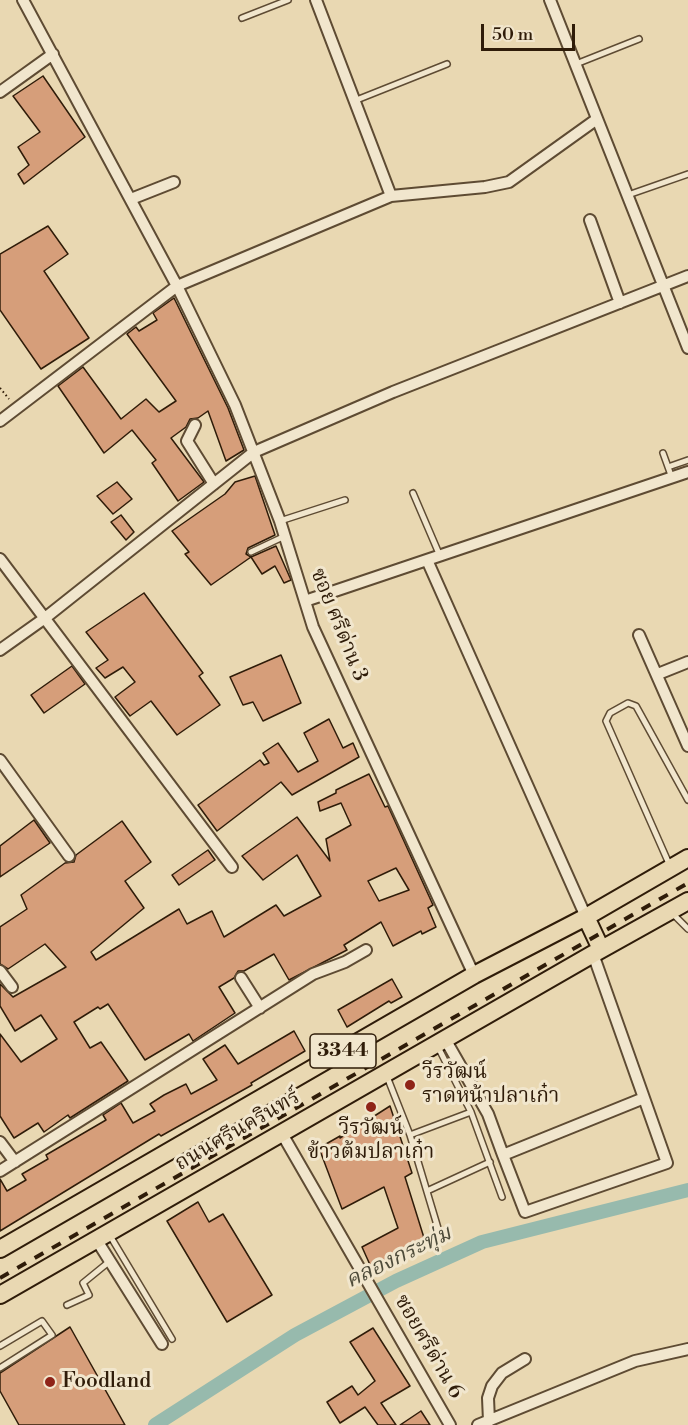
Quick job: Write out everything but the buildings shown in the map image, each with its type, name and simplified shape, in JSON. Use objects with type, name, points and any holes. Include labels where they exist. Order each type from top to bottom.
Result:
[{"type":"main road","name":"ถนนศรีนครินทร์","points":[[0,1249],[474,975],[586,916],[688,858]]},
{"type":"main road","name":"ถนนศรีนครินทร์","points":[[0,1295],[597,951],[688,902]]},
{"type":"main road","points":[[586,916],[597,951]]},
{"type":"street","name":"ซอย ศรีด่าน 3","points":[[23,0],[177,286],[235,405],[280,521],[318,638],[474,975]]},
{"type":"street","points":[[316,0],[391,196]]},
{"type":"street","points":[[550,0],[688,348]]},
{"type":"street","points":[[0,92],[53,54]]},
{"type":"street","points":[[0,421],[177,286],[391,196],[485,187],[509,182],[597,119]]},
{"type":"street","points":[[131,199],[174,182]]},
{"type":"street","points":[[590,220],[620,303]]},
{"type":"street","points":[[0,650],[45,618],[254,453],[393,392],[688,276]]},
{"type":"street","points":[[195,425],[187,441],[214,484]]},
{"type":"street","points":[[305,601],[440,556],[670,472],[688,472]]},
{"type":"street","points":[[0,559],[232,867]]},
{"type":"street","points":[[427,560],[586,916]]},
{"type":"street","points":[[639,634],[688,746]]},
{"type":"street","points":[[658,674],[688,662]]},
{"type":"street","points":[[0,760],[69,856]]},
{"type":"street","points":[[0,1171],[313,974],[345,962],[366,950]]},
{"type":"street","points":[[440,1041],[488,1114],[525,1212],[667,1163],[597,951]]},
{"type":"street","points":[[0,971],[12,987]]},
{"type":"street","points":[[241,978],[260,1008]]},
{"type":"street","points":[[503,1155],[644,1098]]},
{"type":"street","name":"ซอยศรีด่าน 6","points":[[281,1132],[450,1425]]},
{"type":"street","points":[[0,1142],[15,1162]]},
{"type":"street","points":[[102,1236],[110,1261],[162,1344]]},
{"type":"street","points":[[481,1424],[635,1361],[688,1349]]},
{"type":"street","points":[[481,1424],[492,1386],[502,1373],[525,1359]]},
{"type":"lane","points":[[242,18],[288,0]]},
{"type":"lane","points":[[576,64],[639,39]]},
{"type":"lane","points":[[354,101],[447,64]]},
{"type":"lane","points":[[628,195],[688,174]]},
{"type":"lane","points":[[663,453],[670,472],[688,460]]},
{"type":"lane","points":[[413,493],[440,556]]},
{"type":"lane","points":[[280,521],[345,500]]},
{"type":"lane","points":[[251,552],[285,536]]},
{"type":"lane","points":[[671,867],[606,721],[610,713],[628,703],[636,706],[688,800]]},
{"type":"lane","points":[[670,911],[688,928]]},
{"type":"lane","points":[[440,1041],[471,1112],[502,1197]]},
{"type":"lane","points":[[386,1073],[410,1135],[440,1235]]},
{"type":"lane","points":[[410,1135],[471,1112]]},
{"type":"lane","points":[[427,1191],[490,1162]]},
{"type":"lane","points":[[102,1236],[172,1339]]},
{"type":"lane","points":[[67,1305],[89,1295],[83,1283],[110,1261]]},
{"type":"lane","points":[[0,1346],[42,1320],[52,1335],[0,1368]]},
{"type":"path","points":[[0,388],[17,408]]},
{"type":"waterway","name":"คลองกระทุ่ม","points":[[155,1425],[295,1335],[396,1281],[482,1242],[688,1190]]},
{"type":"railway","points":[[0,1278],[688,883]]},
{"type":"place","name":"วีรวัฒน์ ราดหน้าปลาเก๋า","points":[[410,1085]]},
{"type":"place","name":"วีรวัฒน์ ข้าวต้มปลาเก๋า","points":[[371,1107]]},
{"type":"place","name":"Foodland","points":[[50,1382]]}]
